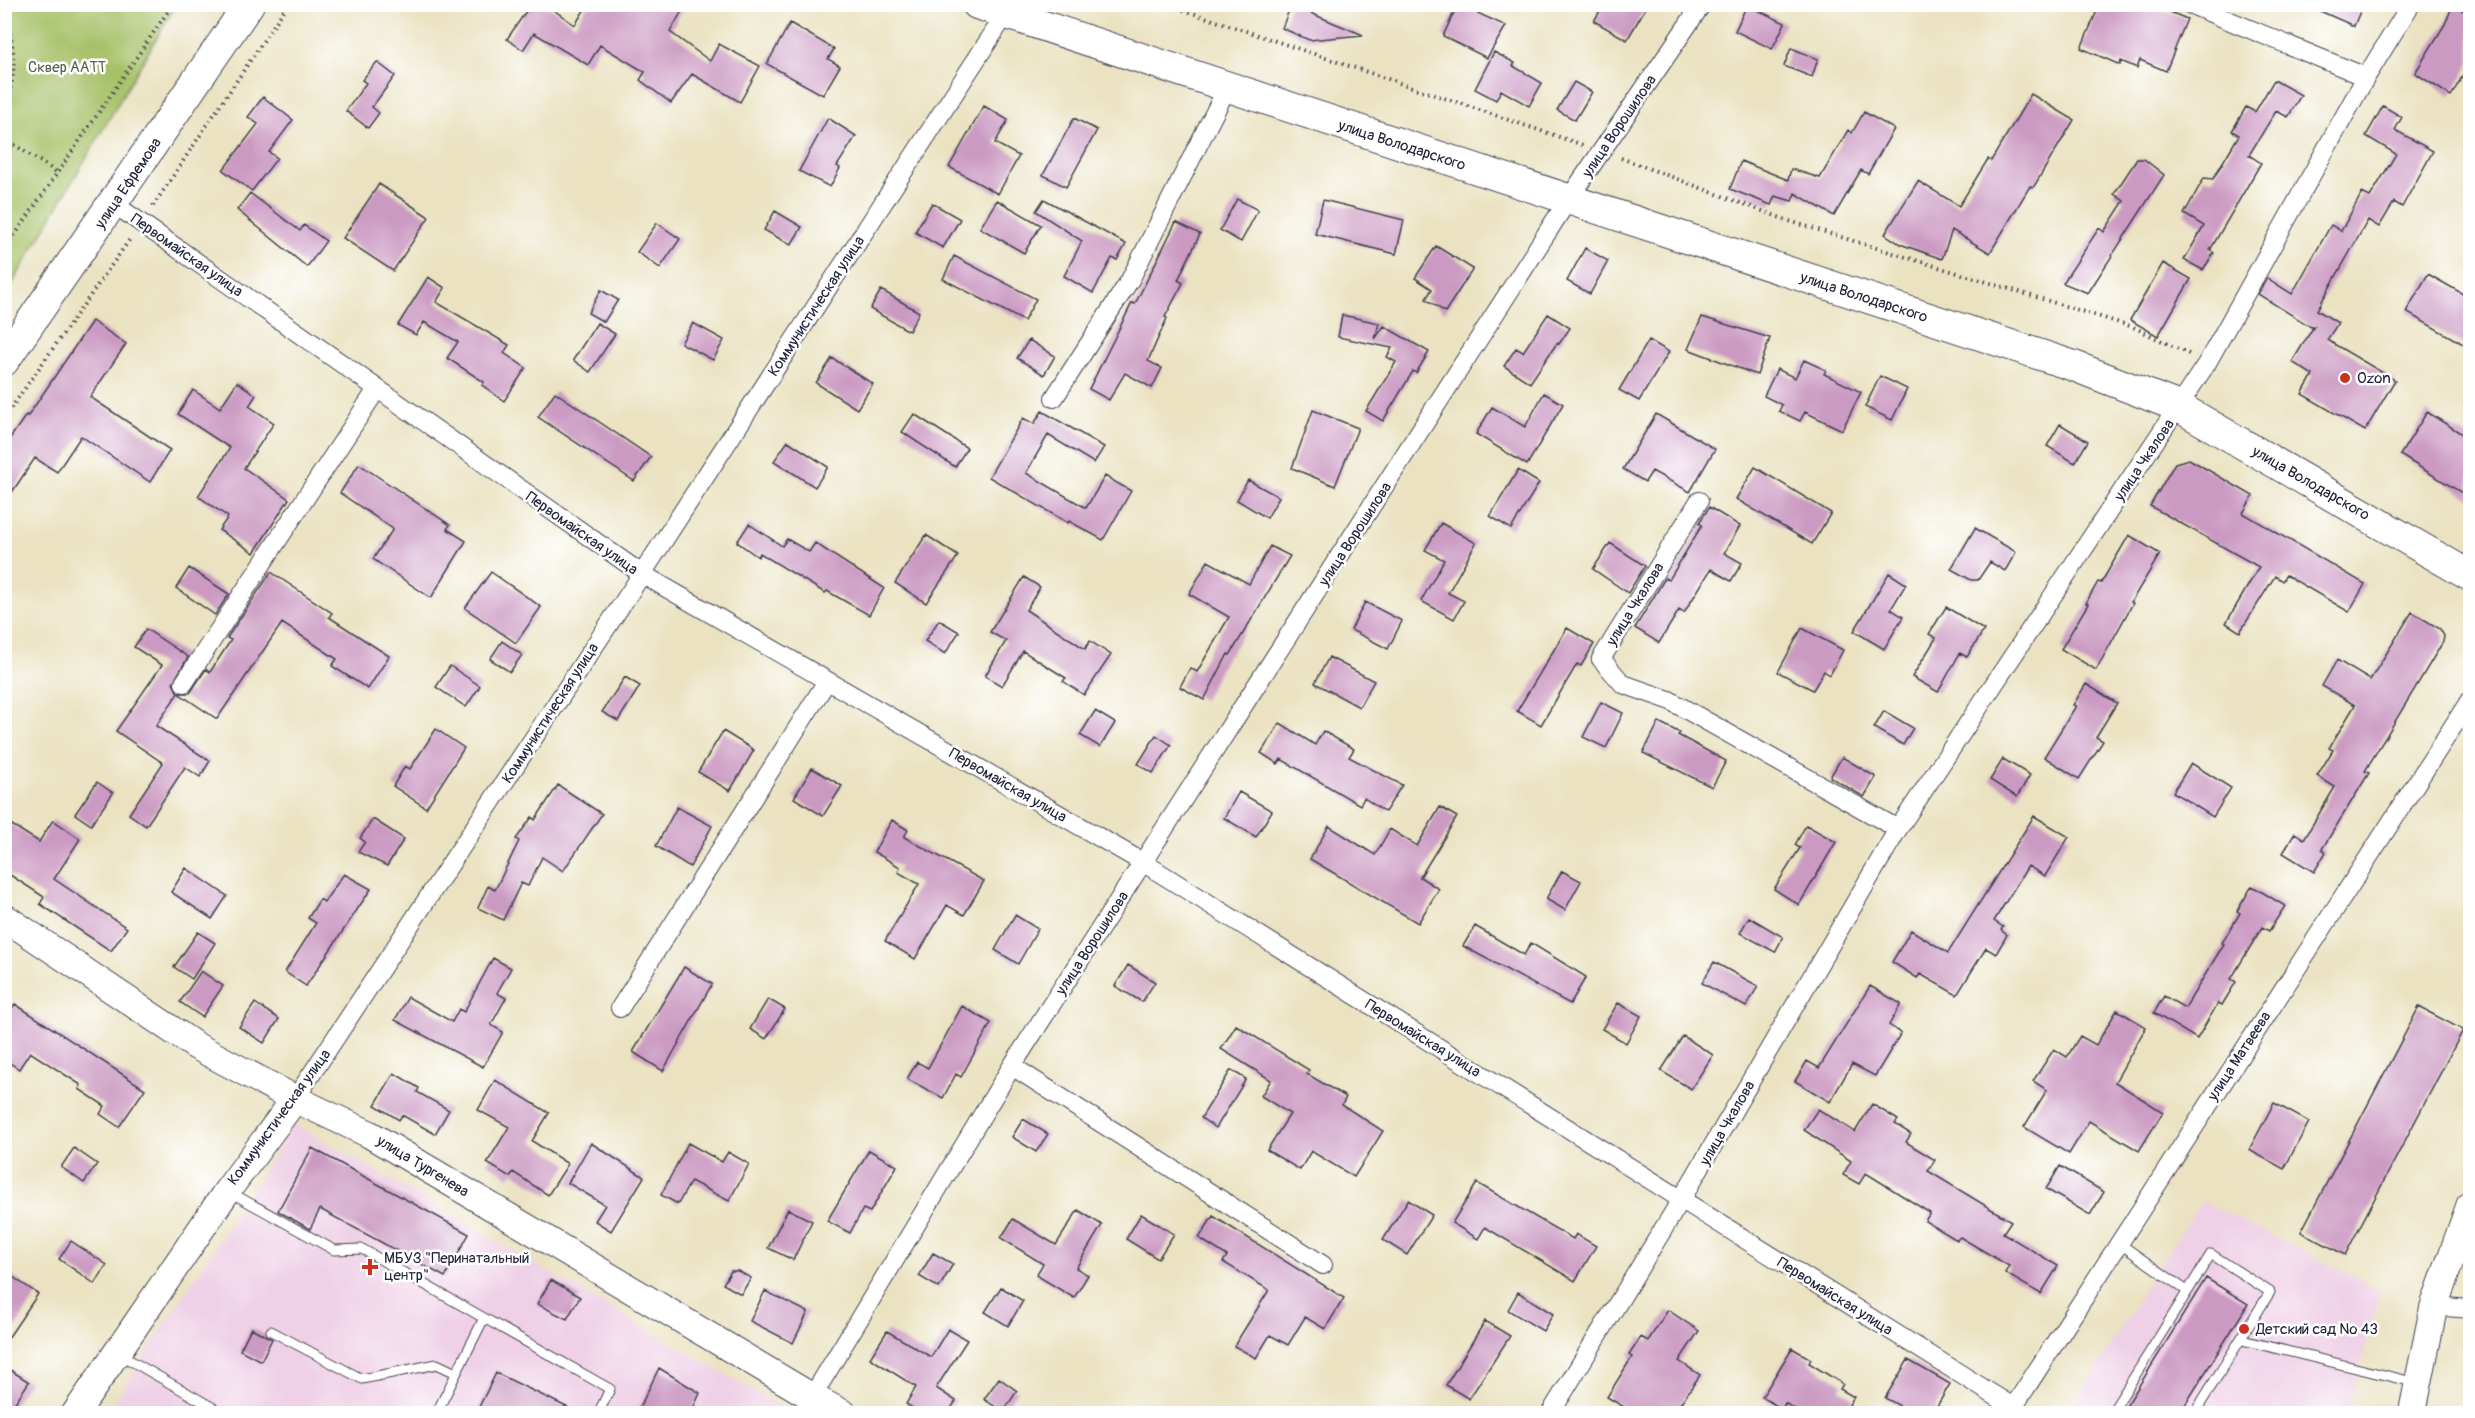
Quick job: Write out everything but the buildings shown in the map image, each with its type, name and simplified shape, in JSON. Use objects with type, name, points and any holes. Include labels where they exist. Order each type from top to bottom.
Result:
[{"type":"main road","name":"улица Ефремова","points":[[4,361],[114,204],[249,4]]},
{"type":"main road","name":"улица Володарского","points":[[977,4],[1009,9],[1227,88],[2074,366],[2180,407],[2470,576]]},
{"type":"street","name":"улица Ворошилова","points":[[807,1405],[1012,1066],[1568,200],[1701,4]]},
{"type":"street","points":[[2189,4],[2366,76]]},
{"type":"street","name":"улица Чкалова","points":[[1550,1413],[1681,1200],[1898,829],[2180,407],[2207,363],[2366,76],[2412,4]]},
{"type":"street","name":"Коммунистическая улица","points":[[75,1413],[226,1191],[295,1099],[642,574],[1009,9]]},
{"type":"street","points":[[1054,398],[1130,280],[1227,88]]},
{"type":"street","name":"Первомайская улица","points":[[114,204],[642,574],[1144,863],[2011,1410]]},
{"type":"street","points":[[184,682],[377,389]]},
{"type":"street","name":"улица Чкалова","points":[[1699,501],[1601,659],[1623,684],[1669,700],[1898,829]]},
{"type":"street","points":[[620,1008],[827,681]]},
{"type":"street","name":"улица Матвеева","points":[[2011,1410],[2470,700]]},
{"type":"street","name":"улица Тургенева","points":[[4,917],[196,1046],[295,1099],[369,1134],[807,1405],[844,1413]]},
{"type":"street","points":[[1012,1066],[1323,1265]]},
{"type":"street","points":[[2412,1413],[2434,1306],[2470,1205]]},
{"type":"street","points":[[2434,1306],[2470,1309]]},
{"type":"lane","points":[[226,1191],[334,1250],[362,1249],[610,1389],[598,1413]]},
{"type":"lane","points":[[2119,1243],[2187,1291]]},
{"type":"lane","points":[[2111,1413],[2211,1254],[2270,1292],[2242,1340],[2194,1413]]},
{"type":"lane","points":[[436,1413],[484,1317]]},
{"type":"lane","points":[[271,1331],[362,1379],[437,1364],[456,1372]]},
{"type":"lane","points":[[2242,1340],[2417,1383]]},
{"type":"lane","points":[[116,1353],[224,1413]]},
{"type":"path","points":[[4,252],[173,4]]},
{"type":"path","points":[[1166,4],[1602,151],[1788,220],[2133,327],[2207,363]]},
{"type":"path","points":[[4,10],[14,45],[12,89],[4,107]]},
{"type":"path","points":[[4,138],[58,173]]},
{"type":"shaded area","name":"МБУЗ \"Перинатальный центр\"","points":[[294,1124],[786,1410],[784,1414],[107,1414]]},
{"type":"shaded area","name":"Детский сад № 43","points":[[2202,1201],[2380,1290],[2348,1413],[2069,1414],[2156,1270]]},
{"type":"green space","name":"Сквер ААТТ","points":[[4,5],[176,5],[5,296]]},
{"type":"place","name":"Ozon","points":[[2345,378]]},
{"type":"place","name":"МБУЗ \"Перинатальный центр\"","points":[[370,1267]]},
{"type":"place","name":"Детский сад № 43","points":[[2244,1329]]}]
